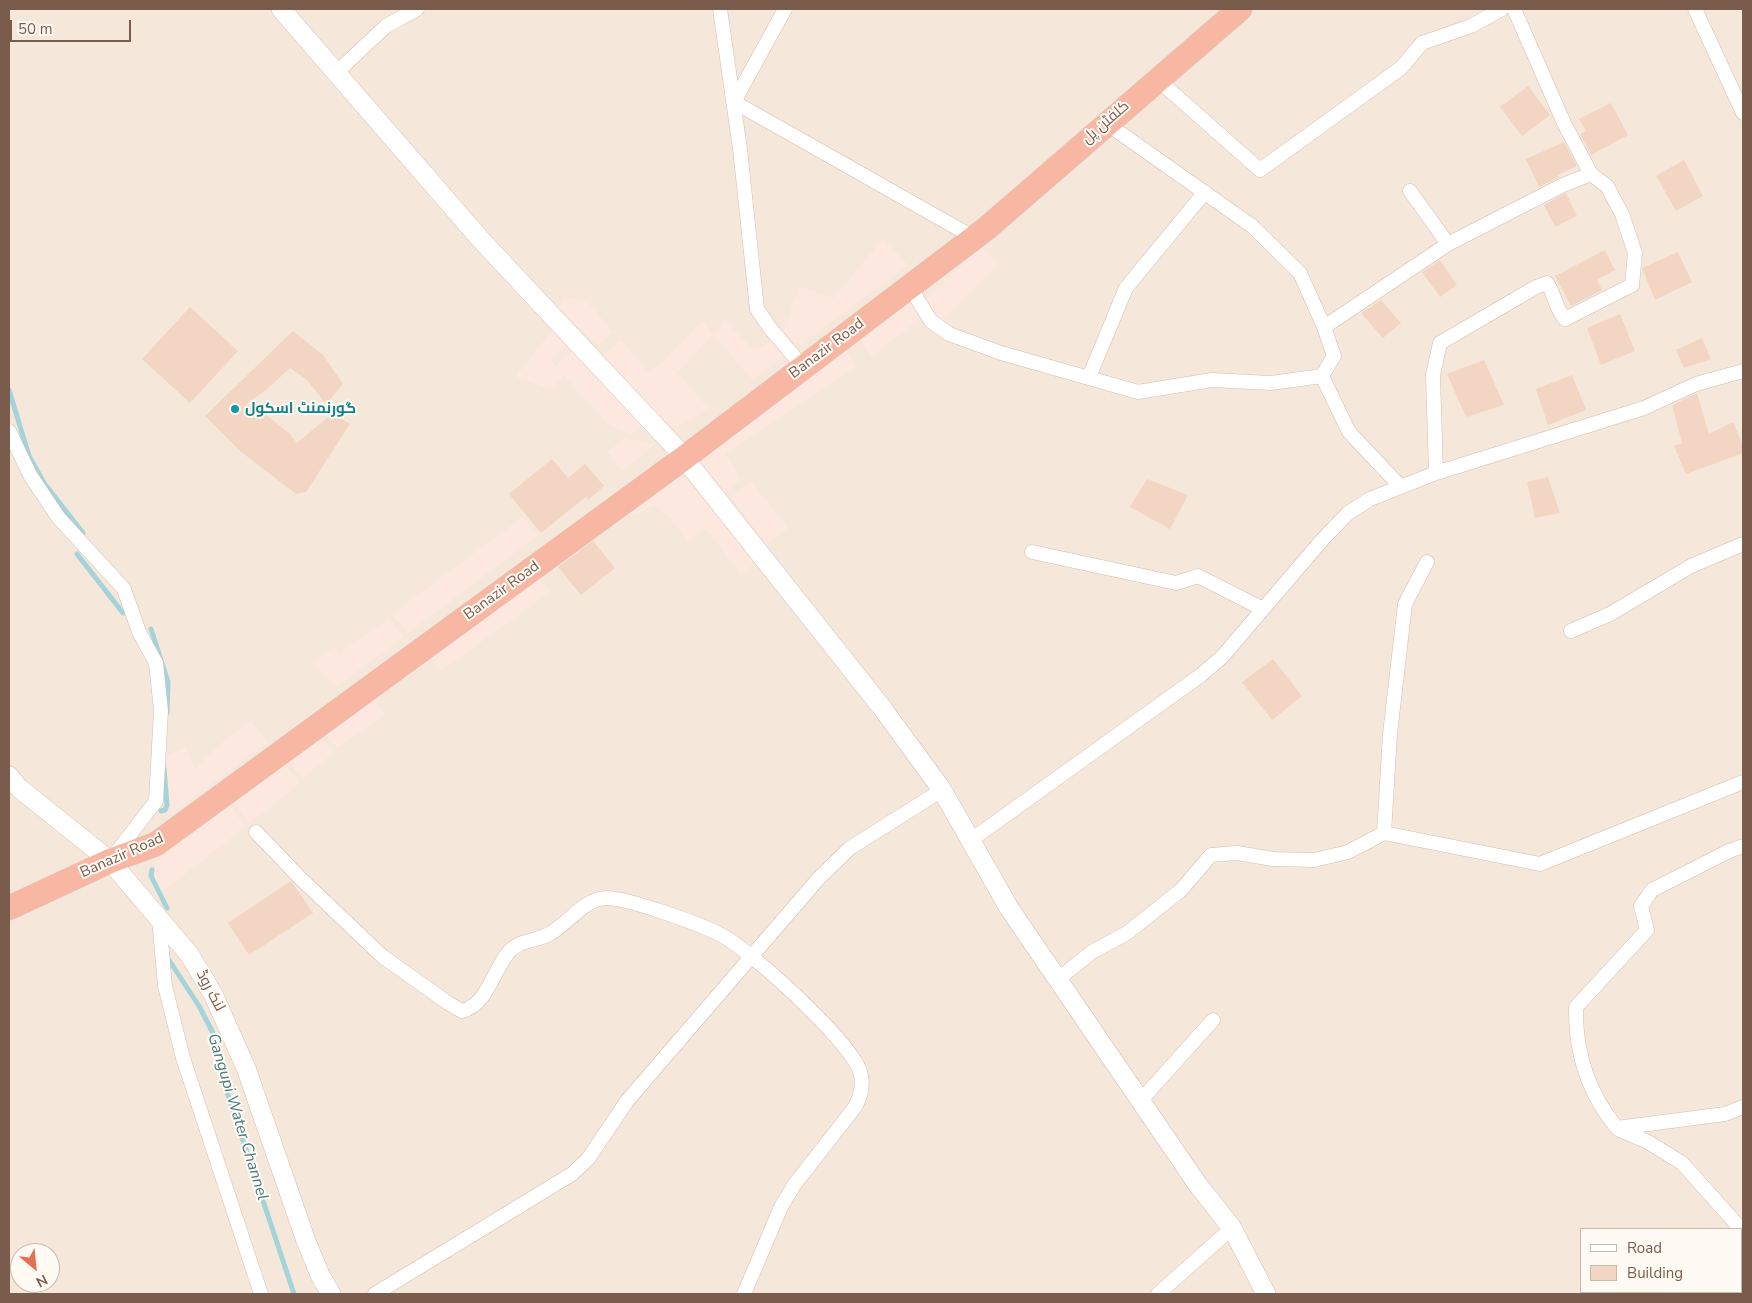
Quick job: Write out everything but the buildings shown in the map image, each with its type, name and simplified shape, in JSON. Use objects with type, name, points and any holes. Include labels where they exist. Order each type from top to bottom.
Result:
[{"type":"highway","name":"کلفٹن پل","points":[[973,237],[987,228],[1106,123],[1240,9]]},
{"type":"highway","name":"Banazir Road","points":[[9,908],[110,861],[156,844],[684,458],[973,237]]},
{"type":"street","points":[[280,9],[482,241],[684,458],[883,709],[942,790],[1009,908],[1142,1099],[1198,1185],[1232,1228],[1266,1294]]},
{"type":"street","points":[[336,73],[386,26],[417,9]]},
{"type":"street","points":[[720,9],[734,102],[757,309],[770,328],[803,367]]},
{"type":"street","points":[[734,102],[785,9]]},
{"type":"street","points":[[1157,79],[1260,170],[1402,68],[1422,43],[1471,26],[1502,9]]},
{"type":"street","points":[[1436,473],[1433,375],[1440,343],[1536,287],[1547,283],[1552,290],[1558,311],[1564,319],[1632,285],[1634,252],[1622,214],[1607,186],[1591,174],[1564,123],[1514,9]]},
{"type":"street","points":[[1695,9],[1743,113]]},
{"type":"street","points":[[734,102],[973,237]]},
{"type":"street","points":[[1106,123],[1252,226],[1300,273],[1324,327],[1334,356],[1322,376]]},
{"type":"street","points":[[1324,327],[1448,244],[1563,185],[1591,174]]},
{"type":"street","points":[[1089,377],[1126,288],[1206,192]]},
{"type":"street","points":[[1410,192],[1448,244]]},
{"type":"street","points":[[909,286],[931,321],[949,334],[1001,353],[1138,392],[1212,380],[1271,384],[1322,376]]},
{"type":"street","points":[[971,840],[1222,657],[1323,539],[1348,513],[1370,499],[1436,473],[1644,408],[1696,384],[1743,371]]},
{"type":"street","points":[[1322,376],[1350,432],[1401,487]]},
{"type":"street","points":[[9,431],[30,474],[58,517],[124,589],[139,632],[156,663],[160,712],[156,801],[110,861]]},
{"type":"street","points":[[1571,631],[1610,614],[1691,566],[1743,544]]},
{"type":"street","points":[[1032,552],[1176,583],[1198,576],[1263,609]]},
{"type":"street","points":[[1384,833],[1390,734],[1406,604],[1427,562]]},
{"type":"street","name":"لنک روڈ","points":[[9,776],[19,788],[110,861],[189,954],[213,994],[246,1068],[306,1241],[320,1275],[331,1294]]},
{"type":"street","points":[[1058,978],[1092,952],[1127,933],[1181,890],[1210,855],[1237,853],[1273,859],[1314,860],[1348,852],[1384,833],[1540,864],[1743,782]]},
{"type":"street","points":[[375,1294],[572,1174],[588,1159],[628,1102],[819,878],[850,848],[942,790]]},
{"type":"street","points":[[256,832],[300,878],[382,956],[448,1004],[462,1011],[471,1009],[480,999],[507,953],[515,946],[551,933],[593,901],[604,898],[622,900],[723,936],[751,956],[827,1027],[860,1070],[861,1095],[855,1107],[794,1185],[781,1207],[744,1294]]},
{"type":"street","points":[[1740,1228],[1682,1163],[1648,1142],[1617,1128],[1600,1109],[1583,1069],[1576,1024],[1576,1007],[1647,930],[1641,906],[1652,890],[1728,851],[1743,846]]},
{"type":"street","points":[[159,918],[165,986],[183,1058],[261,1294]]},
{"type":"street","points":[[1142,1099],[1213,1020]]},
{"type":"street","points":[[1617,1128],[1725,1114],[1743,1107]]},
{"type":"street","points":[[1158,1294],[1232,1228]]},
{"type":"shaded area","points":[[9,9],[1743,9],[1743,1294],[9,1294]]},
{"type":"shaded area","points":[[883,239],[908,265],[802,344],[782,335],[799,287],[834,298]]},
{"type":"shaded area","points":[[980,247],[998,264],[942,321],[924,303]]},
{"type":"shaded area","points":[[912,296],[925,315],[872,356],[858,337]]},
{"type":"shaded area","points":[[565,297],[588,303],[613,332],[598,345],[559,308]]},
{"type":"shaded area","points":[[725,320],[753,350],[774,341],[785,356],[752,379],[713,334]]},
{"type":"shaded area","points":[[702,321],[713,334],[678,372],[669,364],[708,408],[678,426],[669,424],[658,416],[603,355],[621,340],[649,373],[665,360]]},
{"type":"shaded area","points":[[552,330],[567,342],[551,360],[555,366],[574,349],[643,426],[631,434],[609,425],[564,376],[552,389],[516,377]]},
{"type":"shaded area","points":[[844,349],[856,366],[725,454],[741,479],[725,492],[707,470],[696,451]]},
{"type":"shaded area","points":[[626,438],[654,445],[622,471],[607,452]]},
{"type":"shaded area","points":[[671,472],[693,485],[757,561],[741,574],[706,529],[688,541],[669,516],[655,505],[636,515],[631,512],[613,528],[604,517]]},
{"type":"shaded area","points":[[751,482],[788,528],[766,544],[731,497]]},
{"type":"shaded area","points":[[523,517],[538,535],[408,633],[392,614]]},
{"type":"shaded area","points":[[535,572],[550,592],[442,670],[427,655]]},
{"type":"shaded area","points":[[389,618],[403,637],[336,687],[312,662],[334,647],[339,654]]},
{"type":"shaded area","points":[[371,697],[385,714],[338,748],[323,732]]},
{"type":"shaded area","points":[[251,721],[267,742],[171,815],[166,757],[185,747],[195,769],[223,742]]},
{"type":"shaded area","points":[[318,736],[334,752],[303,778],[286,760]]},
{"type":"shaded area","points":[[284,764],[300,783],[250,823],[234,802]]},
{"type":"shaded area","points":[[229,804],[245,827],[163,891],[153,875],[156,861]]},
{"type":"waterway","name":"Gangupi Water Channel","points":[[9,390],[29,456],[44,483],[83,533]]},
{"type":"waterway","name":"Gangupi Water Channel","points":[[77,554],[123,613]]},
{"type":"waterway","name":"Gangupi Water Channel","points":[[151,629],[168,682],[167,713]]},
{"type":"waterway","name":"Gangupi Water Channel","points":[[161,811],[165,810],[167,805],[164,769]]},
{"type":"waterway","name":"Gangupi Water Channel","points":[[152,870],[151,876],[167,908]]},
{"type":"waterway","name":"Gangupi Water Channel","points":[[167,957],[199,1006],[214,1035],[221,1074],[294,1294]]},
{"type":"place","name":"گورنمنٹ اسکول","points":[[235,409]]}]
